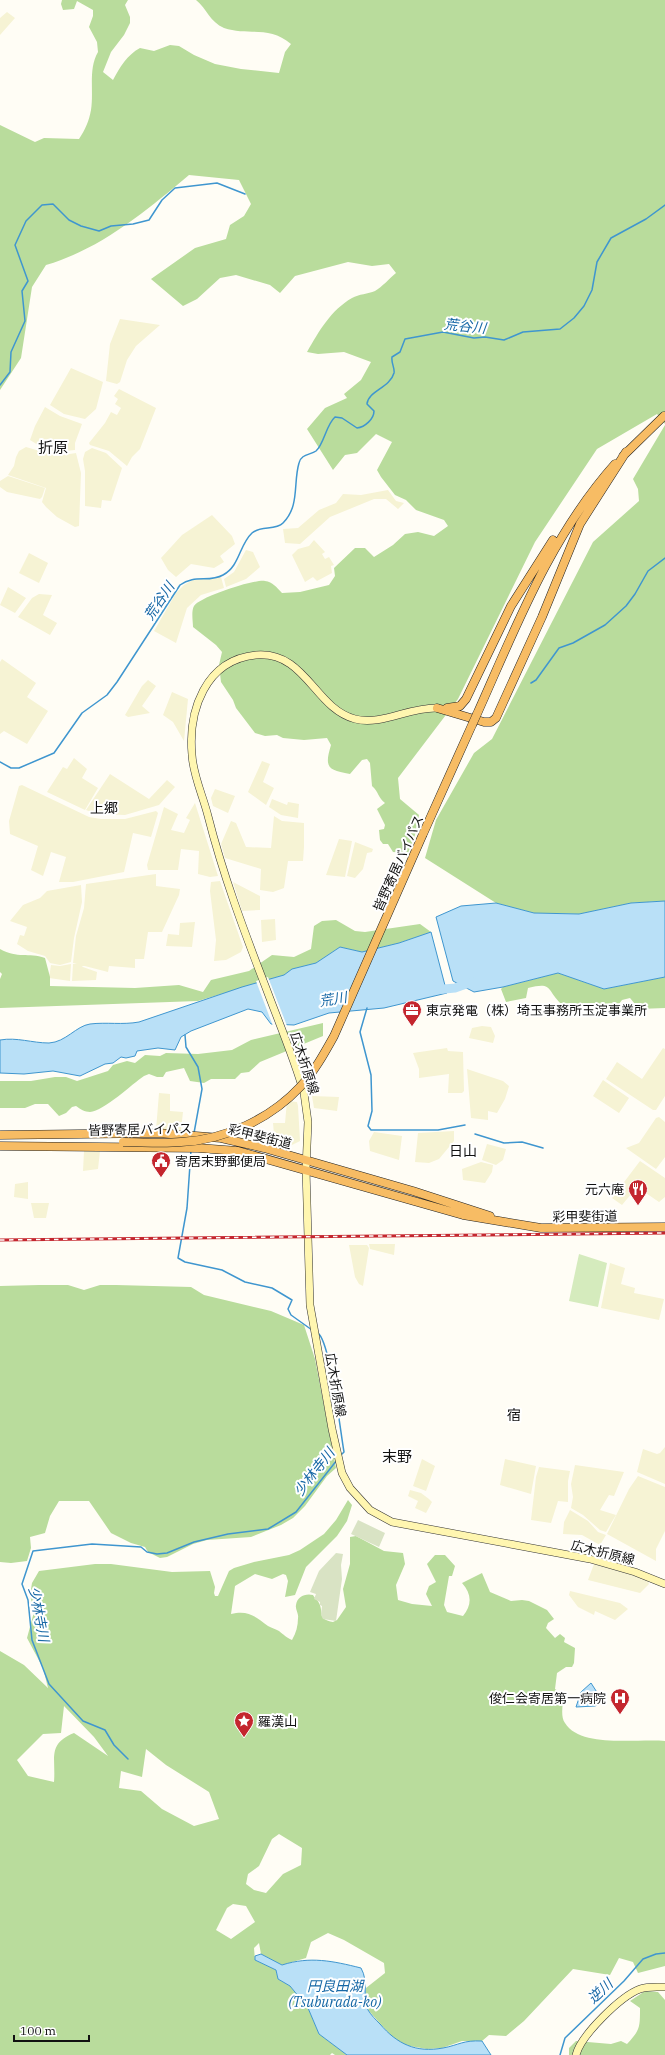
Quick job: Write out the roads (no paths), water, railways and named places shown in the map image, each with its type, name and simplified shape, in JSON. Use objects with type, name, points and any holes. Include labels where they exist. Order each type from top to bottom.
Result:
[{"type":"highway","name":"皆野寄居バイパス","points":[[0,1143],[37,1141],[182,1142],[222,1134],[245,1126],[268,1113],[301,1086],[316,1067],[334,1036],[472,725],[532,592],[554,548],[600,480],[626,452],[664,416]]},
{"type":"highway","points":[[437,708],[484,722],[491,722],[496,718],[542,617],[578,530],[595,500],[613,475],[626,452]]},
{"type":"highway","points":[[437,708],[456,708],[463,704],[511,606],[561,527],[588,488],[606,468],[626,452]]},
{"type":"highway","name":"彩甲斐街道","points":[[0,1135],[158,1133],[193,1135],[248,1143],[306,1165]]},
{"type":"highway","points":[[193,1135],[199,1142],[198,1148]]},
{"type":"highway","name":"彩甲斐街道","points":[[0,1143],[198,1148],[238,1151],[306,1165],[470,1208],[505,1222],[540,1228],[665,1226]]},
{"type":"main road","name":"広木折原線","points":[[437,708],[413,710],[372,720],[356,719],[333,708],[305,675],[292,665],[281,659],[255,655],[236,660],[222,667],[211,677],[201,692],[195,709],[192,745],[193,762],[225,878],[254,959],[290,1051],[306,1102],[308,1129],[306,1165],[310,1305],[342,1473],[354,1494],[370,1510],[392,1522],[590,1559],[635,1572],[665,1584]]},
{"type":"main road","points":[[576,2055],[581,2043],[618,2002],[640,1989],[665,1987]]},
{"type":"water","points":[[665,901],[665,977],[604,989],[558,973],[503,987],[474,992],[453,981],[436,917],[461,906],[496,903],[534,913],[579,914],[631,903]]},
{"type":"water","points":[[431,932],[447,993],[384,1008],[329,1013],[294,1025],[271,1024],[262,1012],[248,1009],[191,1031],[181,1037],[175,1050],[158,1048],[137,1051],[135,1056],[126,1058],[121,1057],[113,1063],[105,1064],[80,1076],[53,1071],[24,1074],[0,1073],[0,1040],[12,1039],[49,1043],[61,1040],[85,1025],[139,1022],[242,987],[284,975],[292,969],[316,963],[340,947],[362,952],[399,943]]},
{"type":"water","points":[[591,1683],[602,1700],[602,1703],[595,1706],[576,1707],[581,1692]]},
{"type":"water","name":"円良田湖 (Tsuburada-ko)","points":[[261,1954],[282,1965],[292,1962],[322,1960],[361,1968],[365,1978],[366,2005],[368,2010],[386,2031],[400,2042],[416,2048],[433,2049],[466,2042],[482,2041],[491,2055],[347,2055],[319,2034],[308,2008],[290,1986],[278,1979],[276,1970],[255,1960],[255,1956]]},
{"type":"waterway","points":[[0,385],[10,372],[11,352],[25,321],[22,291],[28,281],[15,245],[26,221],[42,205],[53,204],[69,220],[81,226],[99,231],[111,226],[133,224],[149,220],[162,200],[175,188],[217,183],[245,194]]},
{"type":"waterway","name":"荒谷川","points":[[0,762],[11,768],[19,768],[54,753],[82,713],[107,695],[117,682],[180,585],[191,580],[212,578],[223,575],[233,566],[244,543],[252,533],[260,529],[276,527],[283,523],[292,509],[294,502],[297,471],[300,460],[304,456],[316,451],[319,448],[329,425],[335,417],[342,418],[357,428],[363,426],[371,420],[374,411],[367,404],[368,400],[392,378],[394,373],[392,357],[400,352],[405,339],[443,332],[474,338],[485,337],[504,340],[523,332],[560,329],[574,318],[584,306],[592,290],[597,262],[611,238],[646,219],[665,205]]},
{"type":"waterway","points":[[531,683],[536,680],[559,648],[573,643],[605,625],[626,606],[635,594],[648,571],[665,558]]},
{"type":"waterway","name":"荒川","points":[[434,990],[455,988],[472,982]]},
{"type":"waterway","points":[[367,1008],[360,1032],[371,1075],[372,1111],[368,1126],[371,1130],[438,1130],[465,1125]]},
{"type":"waterway","name":"少林寺川","points":[[185,1035],[186,1047],[198,1067],[202,1089],[194,1133]]},
{"type":"waterway","points":[[475,1134],[504,1143],[522,1142],[543,1148]]},
{"type":"waterway","name":"少林寺川","points":[[191,1150],[187,1208],[178,1258],[185,1262],[222,1270],[245,1282],[272,1288],[292,1300],[288,1309],[291,1315],[312,1330]]},
{"type":"waterway","name":"少林寺川","points":[[319,1334],[323,1342],[331,1371],[344,1452],[341,1455]]},
{"type":"waterway","name":"少林寺川","points":[[128,1759],[114,1745],[105,1730],[83,1721],[49,1684],[32,1640],[28,1600],[22,1584],[33,1551],[92,1544],[141,1547],[147,1552],[157,1554],[167,1553],[194,1542],[228,1534],[268,1529],[296,1512],[337,1460]]},
{"type":"waterway","name":"逆川","points":[[560,2055],[565,2038],[624,1981],[643,1959],[656,1954],[665,1953]]},
{"type":"railway","points":[[0,1240],[665,1233]]},
{"type":"place","name":"東京発電（株）埼玉事務所玉淀事業所","points":[[412,1027]]},
{"type":"place","name":"寄居末野郵便局","points":[[161,1178]]},
{"type":"place","name":"元六庵","points":[[638,1206]]},
{"type":"place","name":"俊仁会寄居第一病院","points":[[620,1715]]},
{"type":"place","name":"羅漢山","points":[[244,1738]]},
{"type":"district","name":"折原","points":[[53,448]]},
{"type":"district","name":"上郷","points":[[104,808]]},
{"type":"district","name":"日山","points":[[463,1151]]},
{"type":"district","name":"宿","points":[[514,1415]]},
{"type":"district","name":"末野","points":[[397,1457]]}]
